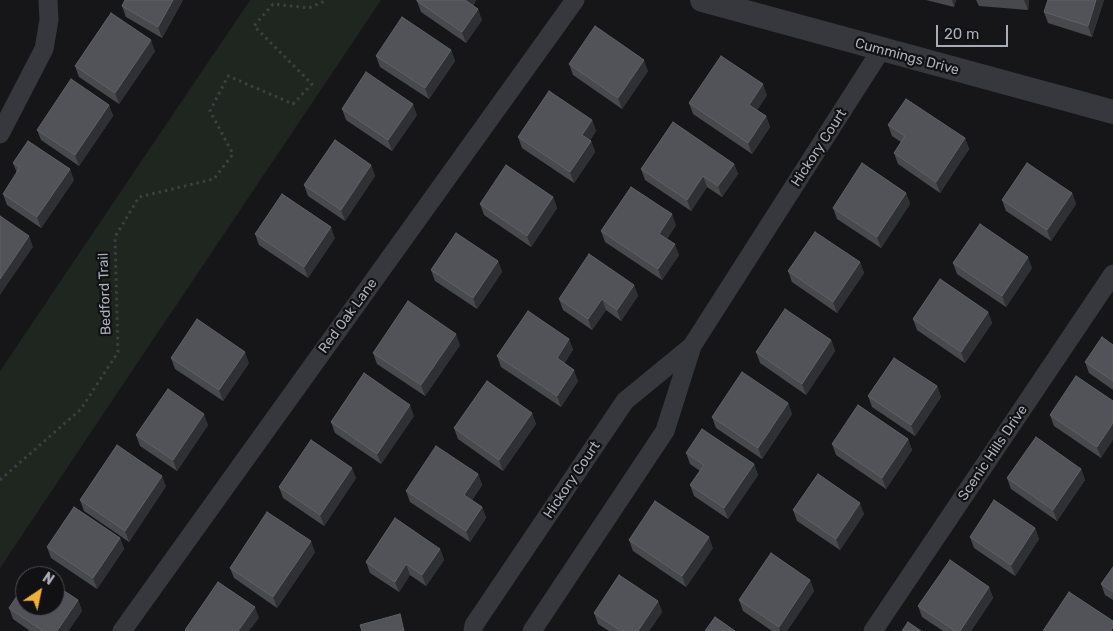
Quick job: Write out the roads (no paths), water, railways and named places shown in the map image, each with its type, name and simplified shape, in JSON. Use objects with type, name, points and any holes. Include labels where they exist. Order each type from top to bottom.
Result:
[{"type":"street","points":[[0,134],[44,49],[49,20],[48,0]]},
{"type":"street","name":"Red Oak Lane","points":[[122,631],[575,0]]},
{"type":"street","name":"Cummings Drive","points":[[702,0],[1113,112]]},
{"type":"street","name":"Hickory Court","points":[[532,631],[666,430],[692,346],[881,50]]},
{"type":"street","name":"Scenic Hills Drive","points":[[872,631],[1113,274]]},
{"type":"street","name":"Hickory Court","points":[[473,631],[474,625],[625,402],[692,346]]}]
